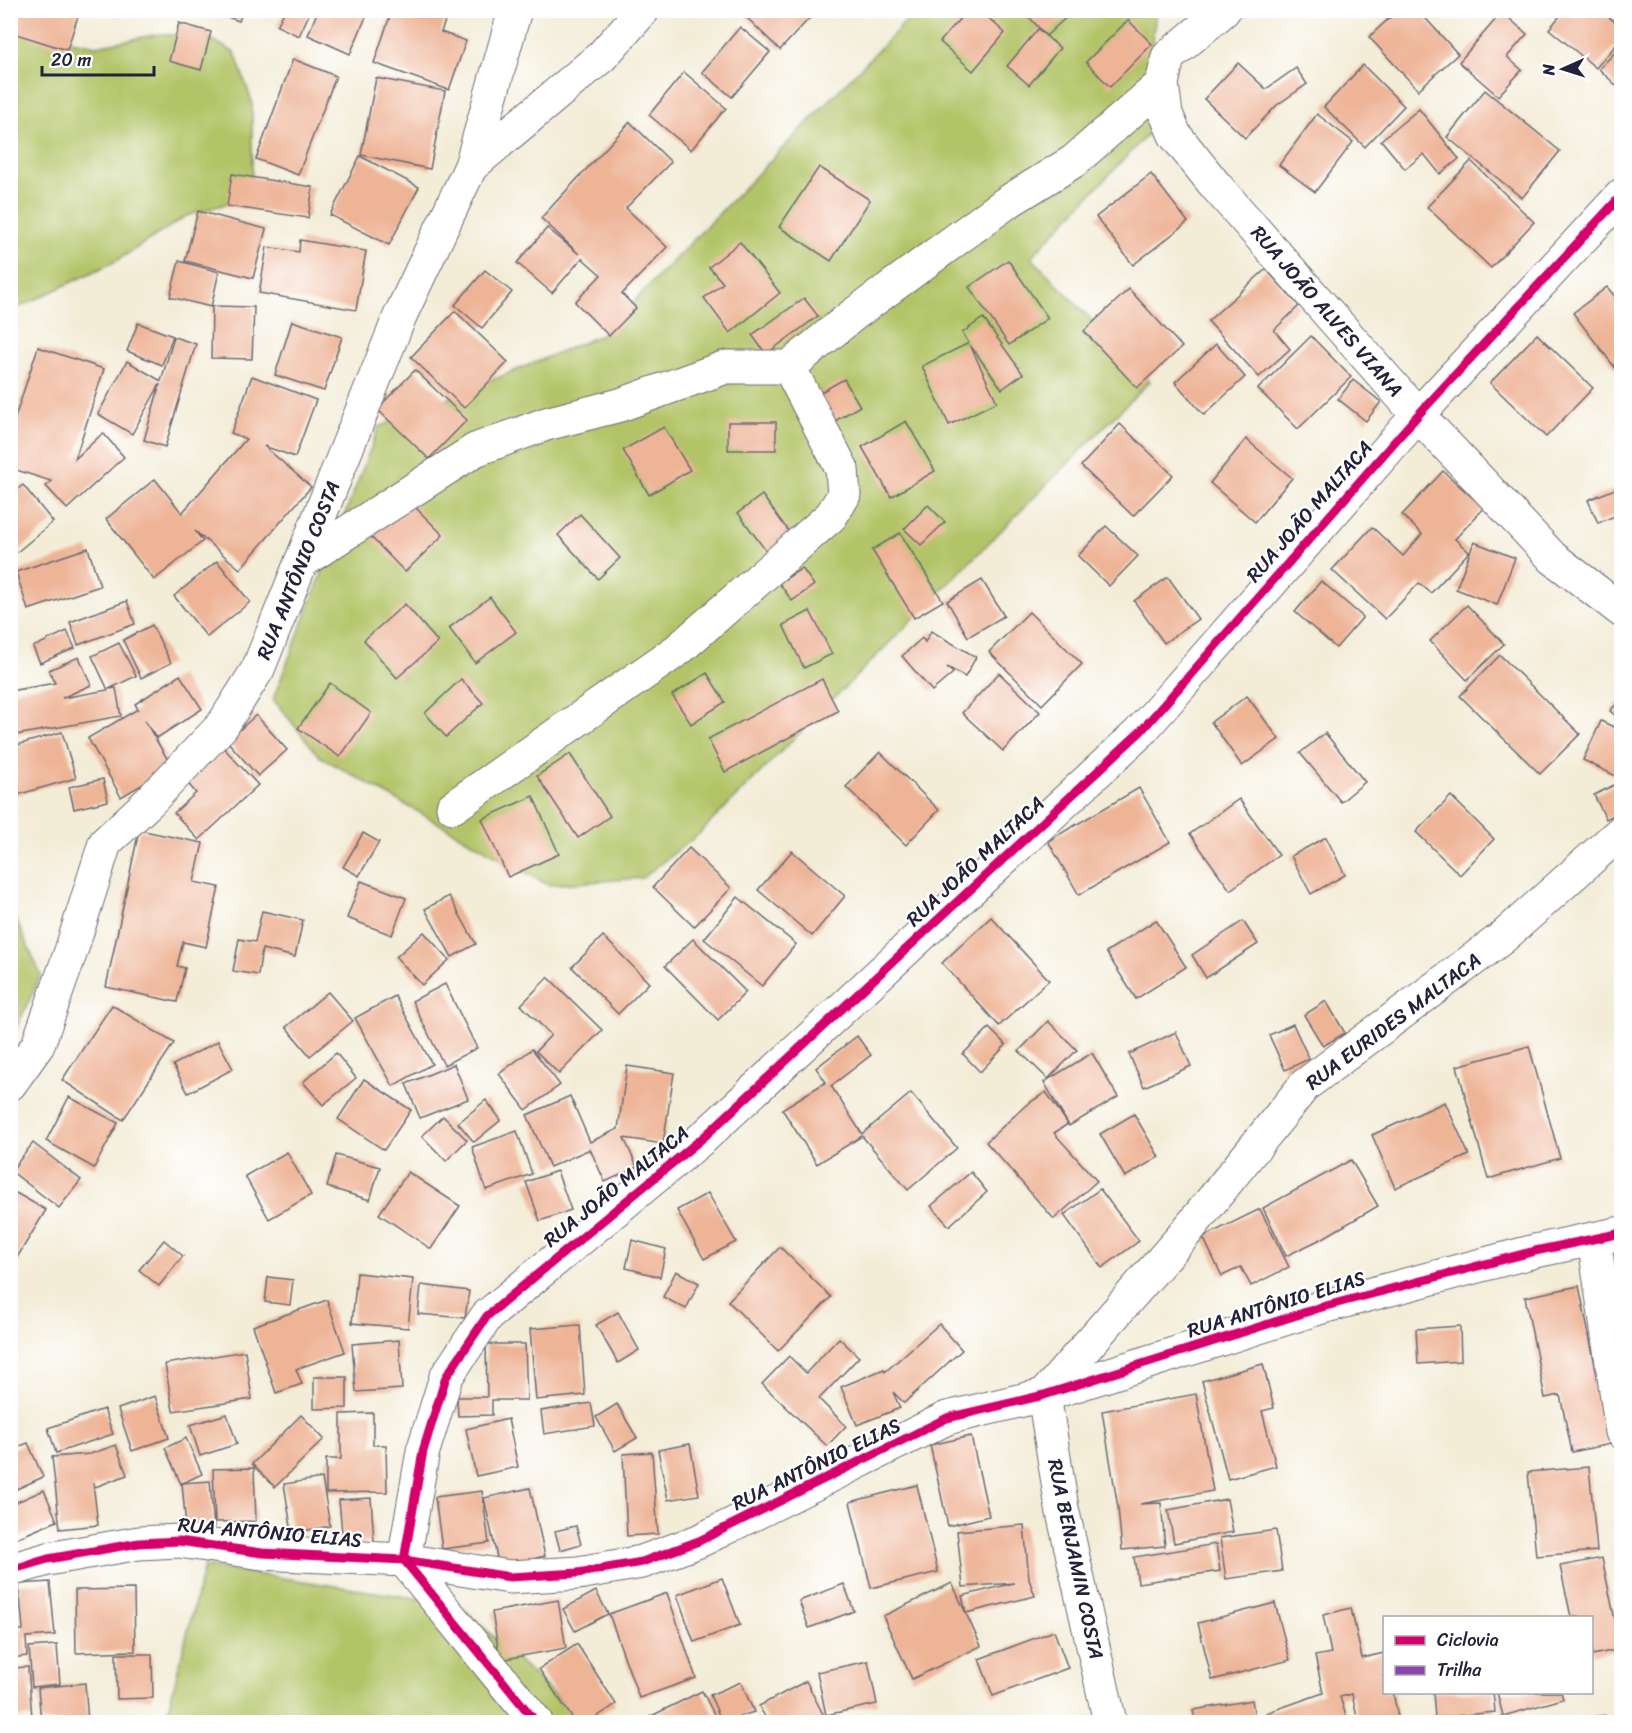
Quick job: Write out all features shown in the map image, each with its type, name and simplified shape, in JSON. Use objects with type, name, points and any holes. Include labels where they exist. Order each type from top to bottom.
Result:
[{"type":"street","name":"RUA ANTÔNIO COSTA","points":[[10,1084],[38,1045],[105,843],[222,726],[258,669],[400,316],[471,166],[515,10]]},
{"type":"street","points":[[471,166],[602,56],[643,10]]},
{"type":"street","name":"RUA JOÃO ALVES VIANA","points":[[1224,10],[1168,57],[1162,84],[1166,114],[1175,135],[1215,185],[1418,415],[1553,558],[1622,611]]},
{"type":"street","points":[[301,562],[475,450],[546,424],[620,405],[726,367],[789,367],[853,315],[1006,203],[1074,161],[1162,84]]},
{"type":"street","name":"RUA JOÃO MALTACA","points":[[404,1560],[423,1451],[446,1377],[487,1316],[705,1136],[1140,732],[1418,415],[1622,195]]},
{"type":"street","points":[[453,807],[679,649],[831,516],[844,495],[843,469],[789,367]]},
{"type":"street","name":"RUA EURIDES MALTACA","points":[[1044,1395],[1183,1236],[1305,1085],[1502,938],[1622,831]]},
{"type":"street","points":[[1608,1236],[1622,1432]]},
{"type":"street","name":"RUA ANTÔNIO ELIAS","points":[[10,1570],[48,1559],[140,1542],[179,1541],[262,1553],[404,1560],[510,1577],[578,1573],[642,1562],[699,1541],[947,1418],[1044,1395],[1322,1307],[1535,1251],[1608,1236]]},
{"type":"street","name":"RUA BENJAMIN COSTA","points":[[1044,1395],[1062,1508],[1110,1722]]},
{"type":"street","points":[[404,1560],[536,1722]]},
{"type":"green space","points":[[916,11],[1156,11],[1151,53],[1164,117],[1031,257],[1150,381],[699,834],[642,878],[548,885],[319,756],[273,699],[379,427],[601,335]]},
{"type":"green space","points":[[11,29],[96,46],[159,34],[209,38],[235,53],[252,102],[252,196],[186,216],[116,261],[11,311]]},
{"type":"green space","points":[[10,907],[41,975],[11,1039],[10,1039]]},
{"type":"green space","points":[[204,1566],[460,1605],[583,1722],[165,1722]]},
{"type":"building","points":[[10,10],[80,10],[67,50],[10,32]]},
{"type":"building","points":[[207,10],[243,10],[239,21]]},
{"type":"building","points":[[285,10],[311,10],[299,36],[277,26]]},
{"type":"building","points":[[318,10],[369,10],[350,54],[308,35]]},
{"type":"building","points":[[392,10],[449,10],[441,32],[466,41],[449,90],[374,63]]},
{"type":"building","points":[[739,10],[817,10],[780,50]]},
{"type":"building","points":[[967,10],[980,10],[1005,33],[973,71],[940,42]]},
{"type":"building","points":[[1023,10],[1074,10],[1046,36]]},
{"type":"building","points":[[1398,10],[1418,10],[1458,54],[1418,90],[1369,37]]},
{"type":"building","points":[[1565,10],[1600,10],[1622,28],[1622,38],[1596,68],[1549,29]]},
{"type":"building","points":[[1502,12],[1527,34],[1507,57],[1522,70],[1498,96],[1459,62]]},
{"type":"building","points":[[1128,20],[1152,44],[1110,87],[1086,62]]},
{"type":"building","points":[[179,23],[211,32],[201,70],[169,61]]},
{"type":"building","points":[[740,27],[770,52],[732,97],[702,72]]},
{"type":"building","points":[[1038,29],[1060,48],[1029,85],[1007,66]]},
{"type":"building","points":[[1622,45],[1622,91],[1599,69]]},
{"type":"building","points":[[293,59],[336,76],[298,175],[256,159]]},
{"type":"building","points":[[1238,63],[1266,89],[1296,68],[1307,84],[1277,105],[1245,138],[1204,99]]},
{"type":"building","points":[[1363,65],[1404,106],[1365,147],[1324,107]]},
{"type":"building","points":[[684,72],[726,108],[691,150],[649,115]]},
{"type":"building","points":[[376,78],[445,91],[430,169],[361,155]]},
{"type":"building","points":[[1485,90],[1560,151],[1522,198],[1447,137]]},
{"type":"building","points":[[1419,109],[1459,159],[1440,174],[1424,154],[1405,169],[1381,140]]},
{"type":"building","points":[[1317,114],[1353,142],[1315,192],[1279,165]]},
{"type":"building","points":[[630,122],[671,162],[626,208],[667,247],[622,294],[636,308],[609,336],[575,302],[601,275],[582,258],[552,293],[517,263],[547,228],[579,254],[541,218]]},
{"type":"building","points":[[360,156],[419,187],[389,245],[330,215]]},
{"type":"building","points":[[1471,161],[1534,222],[1491,268],[1427,207]]},
{"type":"building","points":[[819,167],[870,200],[831,261],[779,227]]},
{"type":"building","points":[[232,174],[313,187],[308,218],[227,206]]},
{"type":"building","points":[[1151,174],[1188,222],[1133,265],[1096,217]]},
{"type":"building","points":[[198,211],[266,229],[253,278],[185,261]]},
{"type":"building","points":[[300,240],[366,251],[356,310],[259,293],[267,247],[299,252]]},
{"type":"building","points":[[740,242],[780,293],[730,333],[704,298],[723,283],[709,267]]},
{"type":"building","points":[[1008,260],[1048,318],[1009,345],[969,287]]},
{"type":"building","points":[[179,261],[219,272],[211,307],[170,297]]},
{"type":"building","points":[[1266,269],[1299,306],[1274,330],[1290,349],[1259,377],[1208,321]]},
{"type":"building","points":[[485,270],[512,292],[482,328],[455,305]]},
{"type":"building","points":[[1607,287],[1622,305],[1622,364],[1616,369],[1573,313]]},
{"type":"building","points":[[1129,289],[1182,347],[1137,388],[1084,331]]},
{"type":"building","points":[[804,298],[818,316],[766,354],[752,335]]},
{"type":"building","points":[[212,306],[254,307],[252,359],[211,358]]},
{"type":"building","points":[[455,311],[508,362],[464,408],[411,357]]},
{"type":"building","points":[[983,318],[1023,374],[1002,389],[970,345],[997,402],[949,425],[922,366],[969,343],[962,333]]},
{"type":"building","points":[[292,321],[342,337],[324,391],[275,375]]},
{"type":"building","points":[[138,323],[173,336],[162,365],[127,351]]},
{"type":"building","points":[[1537,334],[1593,388],[1546,437],[1490,383]]},
{"type":"building","points":[[1311,336],[1351,377],[1298,429],[1258,389]]},
{"type":"building","points":[[174,337],[196,344],[165,447],[144,440],[160,384],[132,434],[98,414],[127,361],[161,381]]},
{"type":"building","points":[[1216,344],[1245,377],[1204,415],[1175,382]]},
{"type":"building","points":[[38,347],[104,369],[75,459],[103,433],[124,457],[67,509],[46,486],[51,481],[10,468],[10,433]]},
{"type":"building","points":[[415,370],[467,420],[429,459],[377,409]]},
{"type":"building","points":[[252,376],[316,400],[295,457],[264,446],[311,487],[240,569],[195,531],[203,541],[154,580],[106,519],[155,479],[182,513],[246,439],[231,433]]},
{"type":"building","points":[[844,379],[860,406],[830,424],[814,396]]},
{"type":"building","points":[[1353,380],[1381,402],[1366,421],[1338,399]]},
{"type":"building","points":[[906,421],[935,471],[891,497],[862,447]]},
{"type":"building","points":[[728,422],[776,422],[776,450],[728,450]]},
{"type":"building","points":[[1120,424],[1173,475],[1133,516],[1081,466]]},
{"type":"building","points":[[664,427],[690,470],[649,495],[623,450]]},
{"type":"building","points":[[1246,439],[1292,478],[1255,522],[1210,483]]},
{"type":"building","points":[[1443,471],[1484,508],[1455,539],[1469,552],[1431,593],[1419,583],[1385,619],[1332,570],[1372,527],[1403,556],[1422,534],[1402,515]]},
{"type":"building","points":[[23,485],[53,522],[10,558],[10,495]]},
{"type":"building","points":[[1622,486],[1622,513],[1598,523],[1588,500]]},
{"type":"building","points":[[762,495],[790,533],[766,551],[738,513]]},
{"type":"building","points":[[407,499],[443,535],[405,572],[370,536]]},
{"type":"building","points":[[928,505],[945,522],[921,545],[904,529]]},
{"type":"building","points":[[580,514],[620,558],[598,579],[558,535]]},
{"type":"building","points":[[1106,526],[1138,556],[1109,586],[1078,556]]},
{"type":"building","points":[[900,533],[943,601],[914,618],[872,550]]},
{"type":"building","points":[[1474,542],[1515,558],[1497,605],[1456,589]]},
{"type":"building","points":[[88,548],[100,586],[28,610],[16,572]]},
{"type":"building","points":[[217,561],[250,602],[207,637],[174,596]]},
{"type":"building","points":[[802,568],[814,585],[792,601],[779,583]]},
{"type":"building","points":[[1168,577],[1198,619],[1164,643],[1134,601]]},
{"type":"building","points":[[982,580],[1004,616],[968,637],[947,601]]},
{"type":"building","points":[[1321,581],[1363,617],[1336,648],[1295,612]]},
{"type":"building","points":[[490,597],[516,632],[475,663],[449,628]]},
{"type":"building","points":[[127,601],[135,624],[78,645],[70,622]]},
{"type":"building","points":[[405,604],[438,642],[397,678],[364,640]]},
{"type":"building","points":[[1467,605],[1504,644],[1467,680],[1430,641]]},
{"type":"building","points":[[810,611],[832,654],[804,668],[783,625]]},
{"type":"building","points":[[1029,612],[1082,664],[1042,705],[989,652]]},
{"type":"building","points":[[152,625],[171,663],[141,678],[123,640]]},
{"type":"building","points":[[67,631],[75,648],[40,663],[33,647]]},
{"type":"building","points":[[931,631],[976,657],[965,677],[947,667],[953,673],[932,691],[902,656],[922,638],[925,642]]},
{"type":"building","points":[[119,643],[136,676],[109,689],[116,688],[121,716],[10,736],[10,691],[55,683],[49,670],[79,657],[91,685],[62,698],[108,690],[92,656]]},
{"type":"building","points":[[1500,655],[1580,734],[1540,774],[1460,696]]},
{"type":"building","points":[[707,673],[725,702],[691,724],[672,695]]},
{"type":"building","points":[[999,673],[1040,712],[1003,751],[962,713]]},
{"type":"building","points":[[180,675],[202,709],[157,738],[145,721],[172,767],[121,797],[88,738],[138,709],[135,704]]},
{"type":"building","points":[[461,679],[483,703],[446,737],[425,713]]},
{"type":"building","points":[[822,679],[838,711],[725,772],[708,739]]},
{"type":"building","points":[[330,683],[371,713],[340,757],[298,728]]},
{"type":"building","points":[[1247,696],[1279,739],[1242,766],[1211,722]]},
{"type":"building","points":[[1622,698],[1622,721],[1610,711]]},
{"type":"building","points":[[256,715],[287,750],[258,776],[227,741]]},
{"type":"building","points":[[1601,721],[1622,731],[1622,779],[1583,760]]},
{"type":"building","points":[[62,732],[76,778],[10,797],[10,747]]},
{"type":"building","points":[[1325,733],[1365,782],[1341,802],[1300,753]]},
{"type":"building","points":[[221,745],[258,785],[199,840],[174,813],[196,793],[185,780]]},
{"type":"building","points":[[880,752],[939,810],[906,845],[846,787]]},
{"type":"building","points":[[570,754],[610,816],[578,838],[537,776]]},
{"type":"building","points":[[103,779],[108,801],[74,809],[69,787]]},
{"type":"building","points":[[1622,781],[1622,811],[1606,819],[1594,795]]},
{"type":"building","points":[[1139,788],[1170,842],[1079,895],[1048,841]]},
{"type":"building","points":[[533,796],[559,854],[508,877],[482,819]]},
{"type":"building","points":[[1451,796],[1494,839],[1460,875],[1416,832]]},
{"type":"building","points":[[1239,799],[1279,855],[1230,890],[1190,834]]},
{"type":"building","points":[[139,830],[203,843],[194,882],[219,887],[206,947],[183,942],[177,966],[185,968],[177,1002],[106,987]]},
{"type":"building","points":[[363,833],[379,842],[359,876],[343,867]]},
{"type":"building","points":[[1326,837],[1345,875],[1311,894],[1291,856]]},
{"type":"building","points":[[689,848],[731,888],[694,927],[653,887]]},
{"type":"building","points":[[792,851],[845,896],[812,936],[758,890]]},
{"type":"building","points":[[361,881],[406,898],[392,935],[347,918]]},
{"type":"building","points":[[449,896],[476,944],[452,957],[425,909]]},
{"type":"building","points":[[738,897],[796,944],[762,986],[704,939]]},
{"type":"building","points":[[262,911],[303,920],[295,957],[262,949],[258,975],[233,971],[239,939],[255,942]]},
{"type":"building","points":[[991,917],[1049,980],[999,1026],[942,963]]},
{"type":"building","points":[[1156,920],[1186,967],[1136,999],[1106,952]]},
{"type":"building","points":[[1243,921],[1258,944],[1206,978],[1192,955]]},
{"type":"building","points":[[424,932],[449,960],[422,985],[396,957]]},
{"type":"building","points":[[603,936],[649,983],[618,1014],[572,967]]},
{"type":"building","points":[[693,939],[746,992],[718,1020],[665,966]]},
{"type":"building","points":[[548,977],[602,1030],[559,1074],[536,1051],[551,1035],[521,1005]]},
{"type":"building","points":[[445,984],[477,1048],[444,1065],[412,1001]]},
{"type":"building","points":[[328,992],[353,1021],[310,1056],[286,1027]]},
{"type":"building","points":[[395,996],[432,1064],[393,1086],[355,1018]]},
{"type":"building","points":[[1326,1001],[1345,1033],[1323,1046],[1304,1015]]},
{"type":"building","points":[[112,1005],[174,1043],[123,1120],[62,1080]]},
{"type":"building","points":[[1048,1021],[1077,1050],[1048,1079],[1019,1051]]},
{"type":"building","points":[[1293,1024],[1309,1059],[1285,1070],[1269,1035]]},
{"type":"building","points":[[989,1028],[1006,1045],[980,1072],[963,1054]]},
{"type":"building","points":[[1176,1032],[1191,1066],[1144,1087],[1129,1054]]},
{"type":"building","points":[[857,1036],[871,1055],[831,1086],[862,1134],[911,1093],[957,1148],[908,1190],[862,1136],[817,1164],[782,1109],[826,1082],[816,1068]]},
{"type":"building","points":[[218,1041],[233,1069],[188,1093],[173,1065]]},
{"type":"building","points":[[1529,1046],[1560,1158],[1488,1179],[1457,1066]]},
{"type":"building","points":[[532,1049],[560,1085],[526,1110],[499,1074]]},
{"type":"building","points":[[336,1053],[356,1078],[323,1105],[303,1082]]},
{"type":"building","points":[[1092,1053],[1118,1097],[1069,1126],[1044,1082]]},
{"type":"building","points":[[454,1064],[468,1099],[420,1118],[406,1084]]},
{"type":"building","points":[[627,1066],[674,1073],[663,1144],[624,1138],[637,1167],[605,1182],[590,1149],[550,1167],[527,1115],[570,1096],[590,1142],[618,1129]]},
{"type":"building","points":[[364,1079],[411,1110],[384,1150],[338,1119]]},
{"type":"building","points":[[1046,1092],[1068,1124],[1054,1133],[1097,1181],[1054,1219],[986,1142],[1026,1105]]},
{"type":"building","points":[[69,1097],[118,1123],[94,1168],[46,1141]]},
{"type":"building","points":[[486,1100],[501,1120],[474,1142],[458,1123]]},
{"type":"building","points":[[1445,1102],[1469,1155],[1395,1188],[1372,1135]]},
{"type":"building","points":[[1134,1114],[1159,1157],[1125,1177],[1100,1134]]},
{"type":"building","points":[[443,1116],[467,1140],[446,1161],[422,1136]]},
{"type":"building","points":[[517,1131],[532,1174],[486,1190],[472,1147]]},
{"type":"building","points":[[33,1143],[81,1180],[59,1208],[11,1171]]},
{"type":"building","points":[[287,1152],[311,1195],[269,1219],[245,1176]]},
{"type":"building","points":[[336,1155],[380,1167],[370,1200],[327,1187]]},
{"type":"building","points":[[1351,1160],[1378,1206],[1323,1238],[1286,1256],[1263,1208]]},
{"type":"building","points":[[557,1171],[571,1210],[540,1221],[526,1182]]},
{"type":"building","points":[[408,1172],[460,1206],[431,1249],[379,1214]]},
{"type":"building","points":[[971,1172],[987,1192],[949,1226],[931,1206]]},
{"type":"building","points":[[1100,1189],[1139,1241],[1102,1268],[1064,1215]]},
{"type":"building","points":[[16,1193],[46,1210],[15,1261],[10,1258],[10,1202]]},
{"type":"building","points":[[708,1193],[736,1242],[704,1259],[677,1210]]},
{"type":"building","points":[[1260,1209],[1289,1267],[1251,1286],[1241,1267],[1222,1276],[1203,1237]]},
{"type":"building","points":[[164,1240],[183,1256],[159,1286],[139,1270]]},
{"type":"building","points":[[632,1240],[666,1249],[660,1277],[626,1268]]},
{"type":"building","points":[[780,1247],[831,1297],[778,1351],[728,1301]]},
{"type":"building","points":[[676,1271],[699,1283],[686,1309],[663,1297]]},
{"type":"building","points":[[357,1273],[413,1279],[408,1328],[352,1323]]},
{"type":"building","points":[[268,1277],[293,1280],[290,1305],[265,1302]]},
{"type":"building","points":[[421,1285],[469,1291],[465,1318],[418,1314]]},
{"type":"building","points":[[1579,1286],[1611,1444],[1572,1452],[1560,1395],[1545,1398],[1525,1297]]},
{"type":"building","points":[[327,1300],[345,1352],[296,1369],[302,1384],[276,1393],[253,1326]]},
{"type":"building","points":[[618,1312],[639,1350],[618,1363],[596,1325]]},
{"type":"building","points":[[939,1324],[962,1350],[904,1403],[893,1392],[900,1408],[857,1425],[841,1387],[884,1369],[885,1372]]},
{"type":"building","points":[[580,1325],[585,1395],[536,1400],[530,1329]]},
{"type":"building","points":[[1460,1326],[1461,1361],[1418,1364],[1416,1329]]},
{"type":"building","points":[[839,1338],[859,1357],[819,1399],[846,1426],[827,1446],[762,1384],[789,1356],[806,1373]]},
{"type":"building","points":[[399,1340],[402,1389],[356,1392],[352,1344]]},
{"type":"building","points":[[486,1344],[525,1344],[527,1400],[492,1400],[492,1415],[458,1416],[457,1397],[487,1397]]},
{"type":"building","points":[[245,1351],[252,1399],[173,1411],[165,1364]]},
{"type":"building","points":[[1263,1364],[1274,1408],[1262,1411],[1276,1466],[1228,1479],[1202,1381]]},
{"type":"building","points":[[314,1377],[347,1377],[347,1408],[314,1409]]},
{"type":"building","points":[[1196,1394],[1213,1491],[1140,1504],[1161,1503],[1165,1546],[1122,1550],[1118,1508],[1102,1411]]},
{"type":"building","points":[[155,1396],[169,1438],[132,1451],[118,1409]]},
{"type":"building","points":[[591,1403],[595,1426],[544,1434],[541,1411]]},
{"type":"building","points":[[617,1404],[637,1438],[615,1451],[596,1417]]},
{"type":"building","points":[[104,1409],[113,1434],[56,1453],[48,1428]]},
{"type":"building","points":[[373,1413],[373,1445],[386,1445],[387,1492],[326,1493],[326,1459],[341,1459],[341,1414]]},
{"type":"building","points":[[227,1414],[237,1444],[200,1456],[190,1425]]},
{"type":"building","points":[[301,1415],[324,1439],[275,1487],[252,1464]]},
{"type":"building","points":[[508,1419],[518,1467],[476,1476],[466,1429]]},
{"type":"building","points":[[971,1436],[989,1516],[948,1526],[930,1445]]},
{"type":"building","points":[[186,1438],[202,1474],[181,1484],[165,1448]]},
{"type":"building","points":[[28,1443],[43,1477],[10,1492],[10,1450]]},
{"type":"building","points":[[690,1444],[699,1495],[668,1500],[658,1450]]},
{"type":"building","points":[[116,1445],[127,1475],[95,1487],[93,1482],[98,1525],[60,1529],[52,1457],[90,1454]]},
{"type":"building","points":[[652,1452],[658,1534],[627,1536],[623,1454]]},
{"type":"building","points":[[1589,1467],[1597,1551],[1536,1556],[1528,1472]]},
{"type":"building","points":[[254,1468],[256,1521],[215,1522],[213,1469]]},
{"type":"building","points":[[322,1478],[330,1526],[292,1533],[284,1484]]},
{"type":"building","points":[[210,1481],[214,1526],[186,1528],[182,1483]]},
{"type":"building","points":[[917,1485],[938,1572],[871,1588],[850,1502]]},
{"type":"building","points":[[530,1488],[545,1556],[499,1567],[484,1498]]},
{"type":"building","points":[[44,1490],[57,1521],[10,1541],[10,1505]]},
{"type":"building","points":[[482,1491],[489,1543],[442,1549],[435,1497]]},
{"type":"building","points":[[371,1498],[374,1542],[343,1544],[339,1500]]},
{"type":"building","points":[[1227,1499],[1233,1532],[1174,1543],[1168,1510]]},
{"type":"building","points":[[1024,1525],[1029,1579],[1035,1596],[966,1613],[962,1596],[1014,1583],[963,1587],[957,1531]]},
{"type":"building","points":[[576,1526],[581,1544],[560,1550],[555,1531]]},
{"type":"building","points":[[1276,1530],[1282,1571],[1226,1579],[1220,1538]]},
{"type":"building","points":[[1216,1544],[1220,1571],[1138,1583],[1134,1557]]},
{"type":"building","points":[[1602,1558],[1621,1649],[1593,1655],[1593,1616],[1571,1616],[1560,1566]]},
{"type":"building","points":[[722,1578],[740,1625],[694,1642],[677,1595]]},
{"type":"building","points":[[50,1582],[55,1635],[26,1637],[27,1656],[10,1658],[10,1630],[23,1630],[19,1584]]},
{"type":"building","points":[[952,1583],[981,1646],[912,1679],[883,1616]]},
{"type":"building","points":[[844,1584],[854,1611],[809,1628],[799,1601]]},
{"type":"building","points":[[134,1589],[135,1651],[76,1653],[75,1590]]},
{"type":"building","points":[[596,1591],[608,1614],[575,1631],[563,1609]]},
{"type":"building","points":[[667,1593],[696,1678],[639,1698],[609,1614]]},
{"type":"building","points":[[558,1600],[566,1648],[500,1660],[492,1612]]},
{"type":"building","points":[[1275,1603],[1290,1660],[1212,1680],[1198,1623]]},
{"type":"building","points":[[1351,1608],[1362,1658],[1383,1653],[1383,1694],[1393,1694],[1399,1722],[1358,1722],[1352,1694],[1340,1697],[1348,1722],[1269,1722],[1266,1713],[1323,1693],[1315,1656],[1331,1653],[1323,1615]]},
{"type":"building","points":[[1054,1631],[1068,1668],[993,1696],[979,1659]]},
{"type":"building","points":[[577,1644],[616,1704],[589,1722],[575,1722],[539,1669]]},
{"type":"building","points":[[57,1645],[60,1684],[32,1687],[29,1647]]},
{"type":"building","points":[[116,1654],[152,1654],[153,1698],[117,1699]]},
{"type":"building","points":[[868,1661],[877,1704],[826,1715],[817,1672]]},
{"type":"building","points":[[28,1667],[32,1717],[10,1718],[10,1668]]},
{"type":"building","points":[[806,1681],[827,1722],[768,1722],[759,1706]]},
{"type":"building","points":[[741,1682],[754,1712],[722,1722],[710,1695]]},
{"type":"building","points":[[85,1683],[88,1722],[41,1722],[38,1688]]},
{"type":"building","points":[[702,1691],[718,1722],[639,1722]]},
{"type":"building","points":[[1433,1694],[1493,1694],[1495,1712],[1435,1718]]},
{"type":"building","points":[[1498,1694],[1562,1694],[1563,1699],[1503,1716]]},
{"type":"building","points":[[1252,1700],[1256,1722],[1195,1722],[1193,1710]]},
{"type":"marked path","points":[[1568,1722],[1622,1717]]},
{"type":"cycle path","points":[[536,1722],[404,1560],[423,1451],[446,1377],[487,1316],[705,1136],[1140,732],[1418,415],[1622,195]]},
{"type":"cycle path","points":[[10,1570],[48,1559],[139,1543],[179,1541],[262,1553],[404,1560],[510,1577],[578,1573],[642,1562],[699,1541],[947,1418],[1044,1395],[1322,1307],[1535,1251],[1622,1233]]}]
